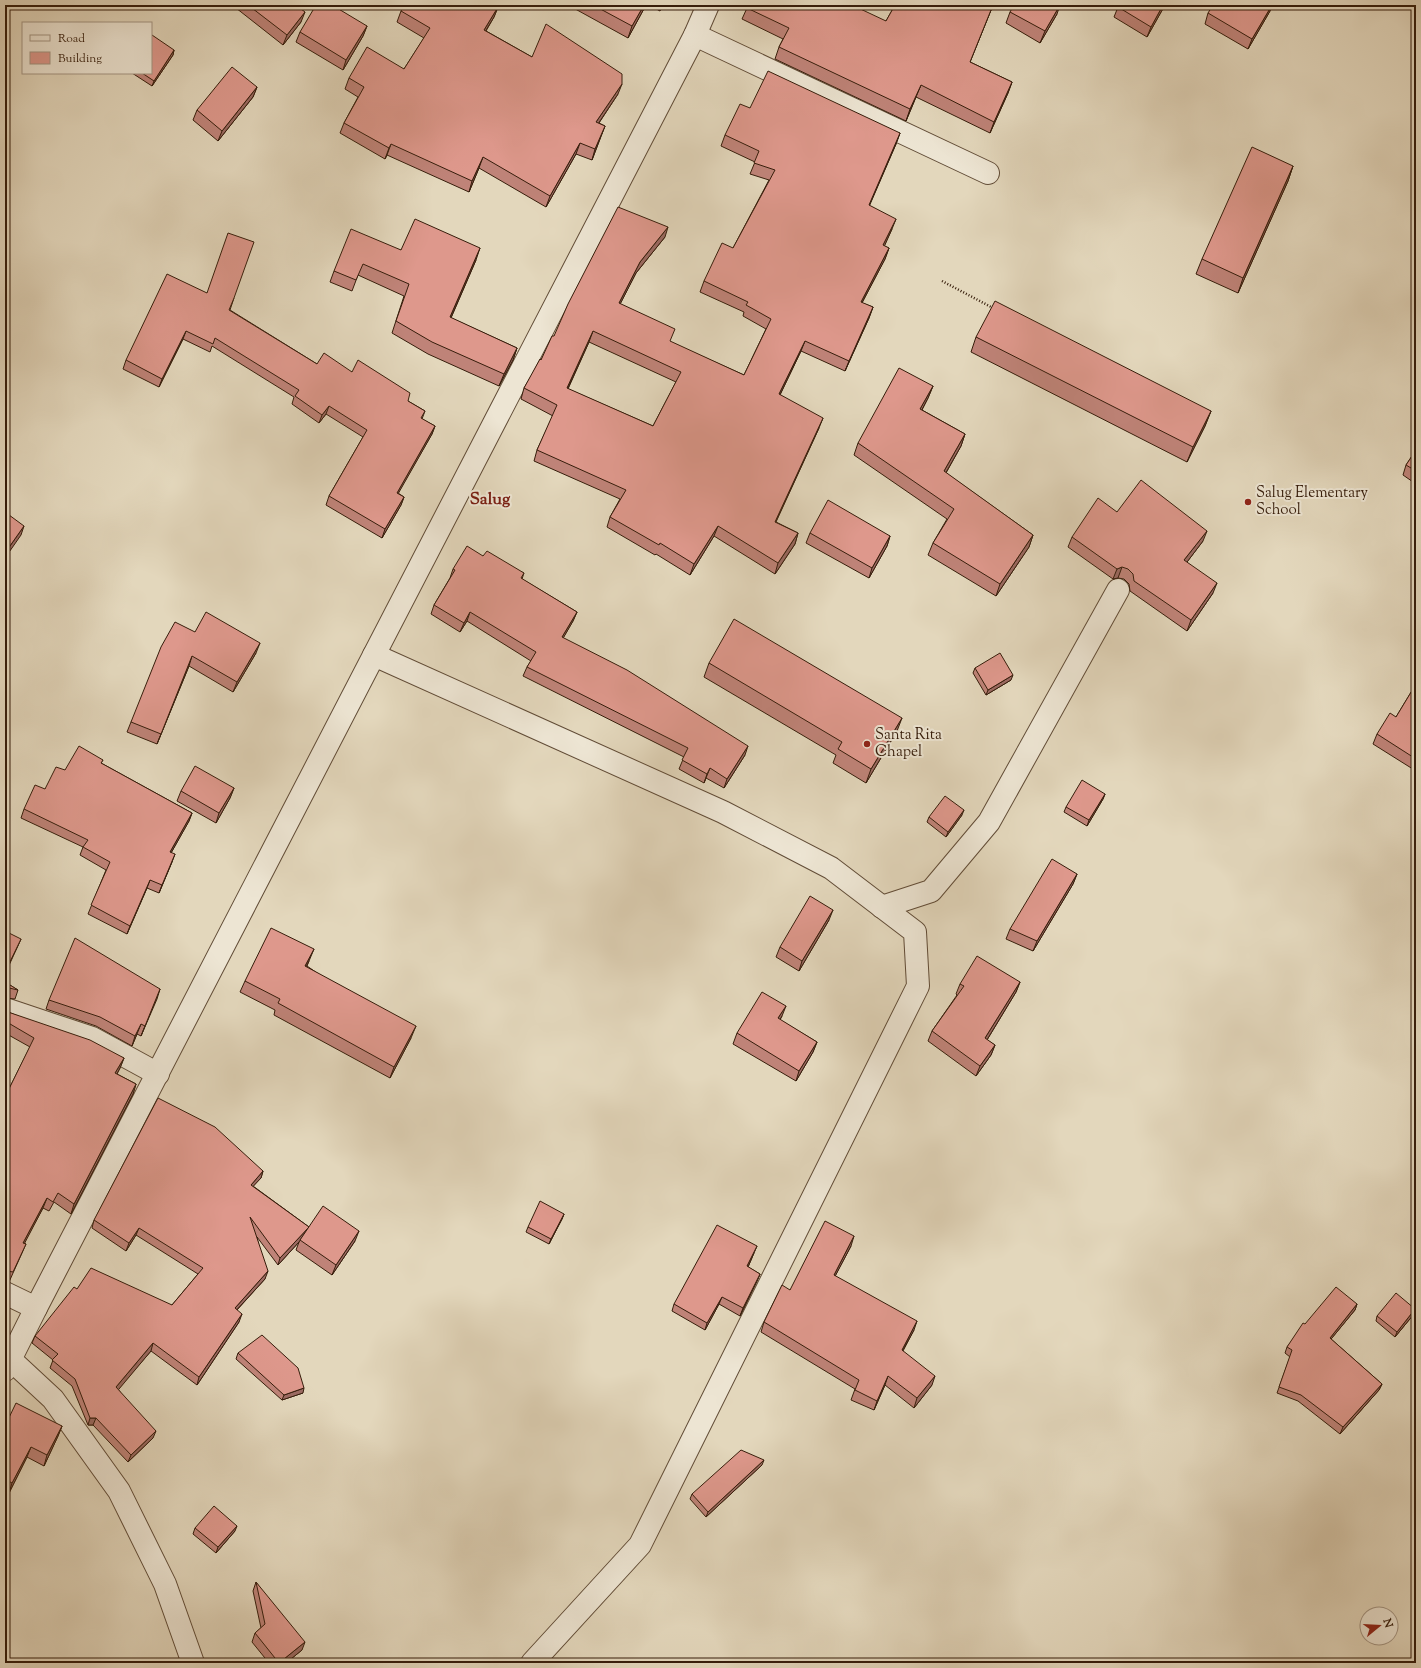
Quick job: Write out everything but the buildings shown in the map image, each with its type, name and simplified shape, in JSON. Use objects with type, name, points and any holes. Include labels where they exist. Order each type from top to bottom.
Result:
[{"type":"street","points":[[193,1663],[165,1584],[119,1491],[53,1399],[8,1365],[36,1308],[695,35],[708,5]]},
{"type":"street","points":[[695,35],[988,173]]},
{"type":"street","points":[[882,907],[931,891],[989,822],[1118,590]]},
{"type":"street","points":[[374,656],[724,812],[831,868],[915,932],[918,986],[640,1545],[532,1663]]},
{"type":"street","points":[[8,1010],[92,1038],[158,1074]]},
{"type":"street","points":[[5,1293],[36,1308]]},
{"type":"path","points":[[942,281],[998,310]]},
{"type":"place","name":"Salug Elementary School","points":[[1248,502]]},
{"type":"place","name":"Santa Rita Chapel","points":[[867,744]]},
{"type":"district","name":"Salug","points":[[490,500]]}]
